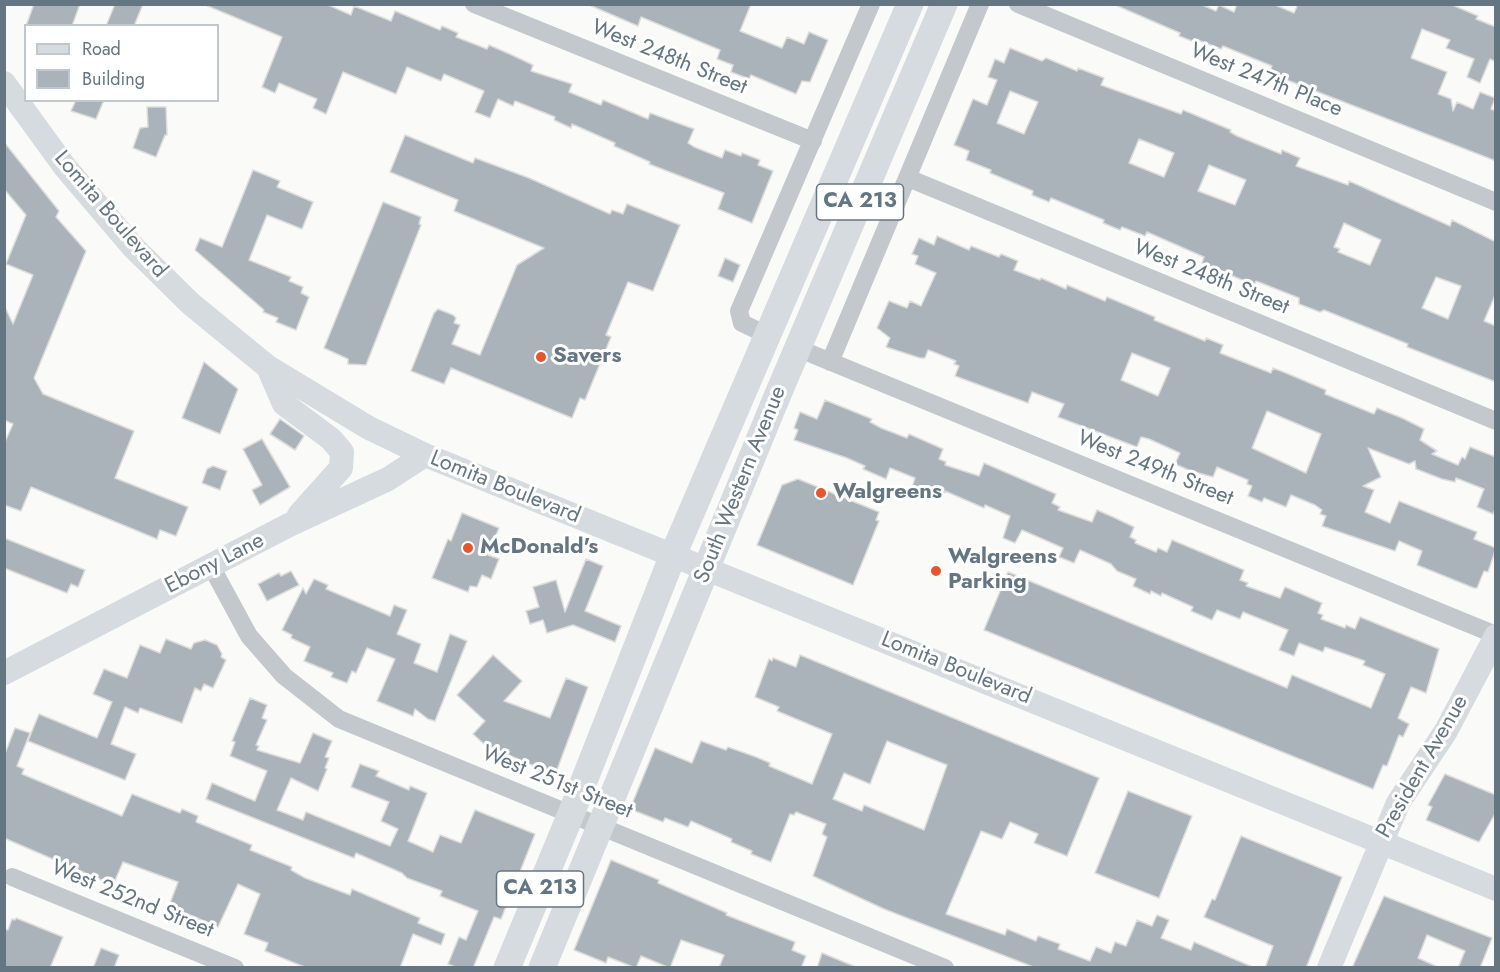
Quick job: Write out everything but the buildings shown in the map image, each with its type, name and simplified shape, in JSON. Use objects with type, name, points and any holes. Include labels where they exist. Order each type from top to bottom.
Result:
[{"type":"main road","name":"South Western Avenue","points":[[507,968],[571,814],[673,555],[910,4]]},
{"type":"main road","name":"South Western Avenue","points":[[542,968],[797,348],[944,4]]},
{"type":"main road","name":"Lomita Boulevard","points":[[4,83],[65,167],[133,247],[191,304],[268,367],[369,428],[425,455],[1496,889]]},
{"type":"main road","points":[[268,367],[284,404],[337,444],[343,460],[337,474],[289,525]]},
{"type":"main road","name":"Ebony Lane","points":[[4,673],[289,525],[388,478],[425,455]]},
{"type":"main road","name":"President Avenue","points":[[1329,968],[1380,841],[1398,803],[1446,731],[1496,636]]},
{"type":"street","name":"West 248th Street","points":[[474,4],[813,141]]},
{"type":"street","points":[[769,336],[742,323],[739,311],[871,4]]},
{"type":"street","points":[[830,362],[980,4]]},
{"type":"street","name":"West 247th Place","points":[[1018,4],[1496,202]]},
{"type":"street","name":"West 248th Street","points":[[908,178],[1496,421]]},
{"type":"street","name":"West 249th Street","points":[[797,348],[1496,636]]},
{"type":"street","name":"West 251st Street","points":[[210,566],[249,636],[284,676],[339,719],[945,968]]},
{"type":"street","name":"West 252nd Street","points":[[12,877],[235,968]]},
{"type":"place","name":"Savers","points":[[541,357]]},
{"type":"place","name":"Walgreens","points":[[821,493]]},
{"type":"place","name":"McDonald's","points":[[468,548]]},
{"type":"place","name":"Walgreens Parking","points":[[936,571]]}]
